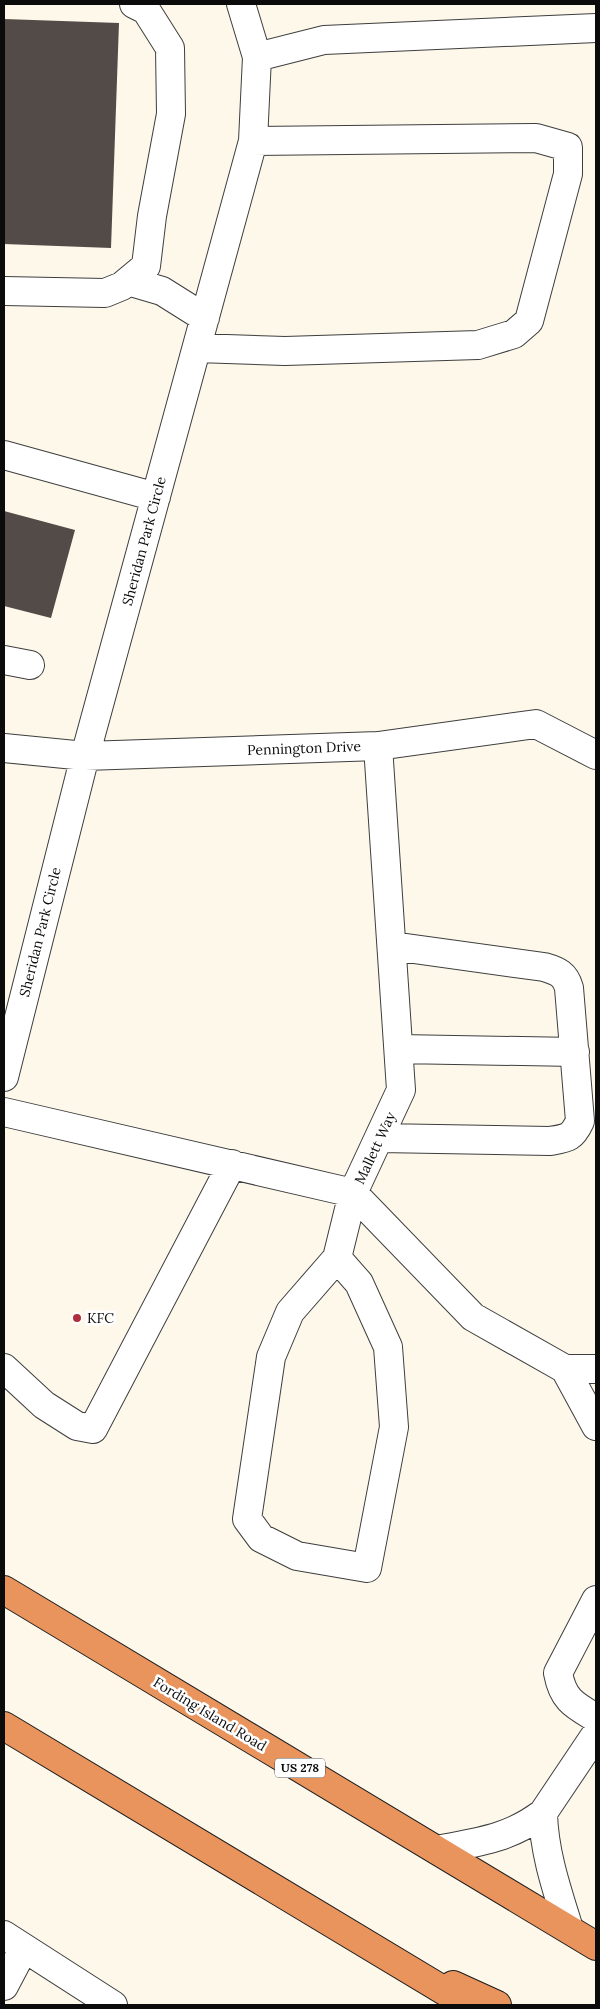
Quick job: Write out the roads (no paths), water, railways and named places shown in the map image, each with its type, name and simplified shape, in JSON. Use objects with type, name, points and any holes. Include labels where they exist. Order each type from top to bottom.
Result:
[{"type":"highway","name":"Fording Island Road","points":[[4,1590],[596,1946]]},
{"type":"highway","points":[[4,1726],[468,2005]]},
{"type":"highway","points":[[379,1952],[497,2005]]},
{"type":"street","points":[[4,291],[105,294],[122,286],[146,266],[152,216],[171,114],[170,48],[146,10],[134,4]]},
{"type":"street","name":"Sheridan Park Circle","points":[[4,1077],[14,991],[85,756],[253,142],[257,57],[241,4]]},
{"type":"street","points":[[257,57],[324,40],[596,28]]},
{"type":"street","points":[[197,348],[285,351],[478,345],[514,334],[529,322],[568,174],[568,148],[536,138],[253,142]]},
{"type":"street","points":[[128,281],[162,291],[205,318]]},
{"type":"street","points":[[4,454],[156,496]]},
{"type":"street","name":"Pennington Drive","points":[[4,748],[85,756],[378,746],[536,724],[596,754]]},
{"type":"street","name":"Mallett Way","points":[[4,1112],[353,1193],[402,1090],[378,746]]},
{"type":"street","points":[[380,1138],[550,1141],[566,1139],[574,1133],[580,1121],[569,988],[566,978],[559,972],[544,967],[392,946]]},
{"type":"street","points":[[399,1050],[575,1052]]},
{"type":"street","points":[[4,1368],[44,1405],[77,1426],[93,1429],[232,1164]]},
{"type":"street","points":[[338,1258],[359,1283],[388,1347],[394,1427],[367,1568],[297,1556],[261,1538],[247,1519],[271,1358],[290,1312],[338,1258],[353,1193]]},
{"type":"street","points":[[353,1193],[473,1317],[565,1370],[596,1426]]},
{"type":"street","points":[[565,1370],[596,1368]]},
{"type":"street","points":[[596,1600],[558,1673],[566,1697],[572,1704],[596,1718]]},
{"type":"street","points":[[436,1850],[510,1833],[526,1826],[543,1813],[596,1734]]},
{"type":"street","points":[[543,1813],[548,1860],[569,1929]]},
{"type":"street","points":[[4,1986],[14,1942],[113,2005]]},
{"type":"place","name":"KFC","points":[[77,1318]]}]
